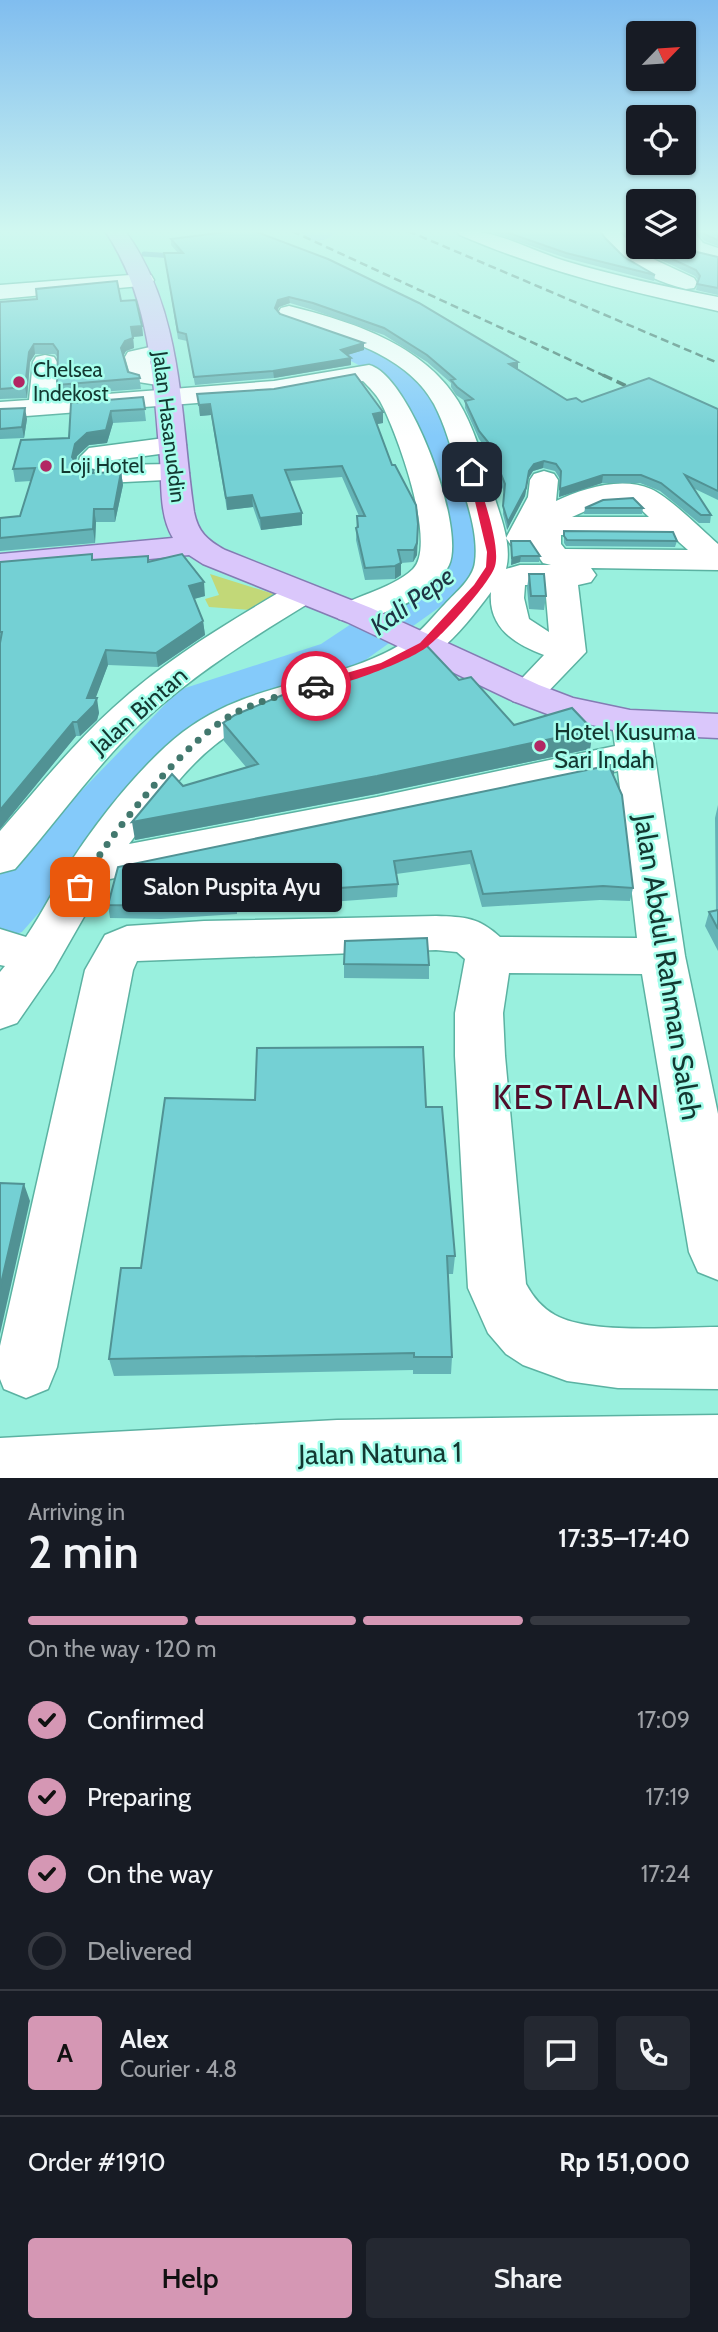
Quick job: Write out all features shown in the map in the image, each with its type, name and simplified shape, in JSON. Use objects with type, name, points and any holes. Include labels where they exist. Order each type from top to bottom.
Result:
[{"type":"main road","name":"Jalan Hasanuddin","points":[[149,300],[165,387],[181,522],[195,545]]},
{"type":"main road","points":[[0,564],[195,545],[214,557],[355,614],[526,694],[580,713],[639,733],[718,726]]},
{"type":"main road","points":[[639,733],[718,711]]},
{"type":"street","points":[[699,300],[718,304]]},
{"type":"street","points":[[0,1009],[19,953],[193,744],[217,724],[251,705],[369,671],[417,642],[478,587],[490,567],[492,552],[464,443],[434,385],[400,354],[388,348],[289,313]]},
{"type":"street","points":[[42,407],[45,362]]},
{"type":"street","points":[[0,410],[42,407],[165,387],[274,390],[369,372],[393,401],[407,431],[427,490],[439,546],[435,563],[410,587],[355,614]]},
{"type":"street","points":[[490,567],[505,559],[523,537],[543,497],[544,480]]},
{"type":"street","points":[[632,491],[643,496],[718,565],[560,558],[554,556],[545,545],[548,526],[557,513],[588,498],[632,491]]},
{"type":"street","points":[[568,652],[521,632],[506,608],[509,580],[514,576],[718,565]]},
{"type":"street","points":[[561,575],[568,652]]},
{"type":"street","name":"Jalan Bintan","points":[[0,858],[105,736],[139,704],[246,628],[302,593]]},
{"type":"street","points":[[526,694],[568,652]]},
{"type":"street","points":[[90,867],[377,811],[639,733]]},
{"type":"street","name":"Jalan Abdul Rahman Saleh","points":[[639,733],[662,956],[702,1081],[718,1252]]},
{"type":"street","points":[[26,1367],[109,970],[121,948],[140,941],[436,933],[468,935],[489,954],[662,956]]},
{"type":"street","points":[[489,954],[480,1013],[480,1056],[498,1288],[509,1315],[527,1334],[553,1348],[598,1356],[718,1358]]},
{"type":"street","name":"Jalan Natuna 1","points":[[0,1471],[62,1472],[337,1452],[571,1465],[718,1447]]},
{"type":"green space","points":[[210,574],[274,594],[251,610],[209,607],[205,599],[219,595]]},
{"type":"building","points":[[136,300],[142,326],[131,327],[133,338],[125,341],[121,348],[128,372],[139,375],[140,378],[57,385],[58,351],[53,344],[34,344],[29,352],[25,387],[0,389],[0,302]]},
{"type":"building","points":[[172,300],[278,300],[275,308],[280,314],[364,343],[341,350],[351,358],[273,371],[194,377],[186,334],[178,332]]},
{"type":"building","points":[[301,300],[413,300],[518,362],[509,364],[567,400],[576,398],[582,402],[649,378],[718,409],[718,491],[685,475],[711,515],[701,515],[661,483],[641,475],[603,475],[560,489],[561,471],[556,464],[544,461],[534,464],[529,471],[526,488],[508,522],[503,506],[505,484],[488,442],[479,431],[465,401],[473,399],[457,387],[451,380],[455,379],[427,355],[384,328]]},
{"type":"building","points":[[355,374],[383,412],[373,414],[392,465],[395,465],[416,505],[417,543],[414,550],[398,550],[401,563],[395,566],[365,568],[356,528],[357,516],[365,516],[342,466],[285,470],[302,513],[260,518],[252,495],[226,498],[210,404],[199,405],[197,394],[274,389]]},
{"type":"building","points":[[143,397],[145,409],[111,411],[106,430],[87,433],[75,444],[72,457],[78,466],[94,470],[93,473],[121,472],[114,509],[94,509],[93,529],[0,538],[0,518],[20,516],[35,468],[13,469],[21,440],[69,438],[71,403]]},
{"type":"building","points":[[25,408],[22,427],[0,429],[0,409]]},
{"type":"building","points":[[633,498],[643,508],[585,508],[603,500]]},
{"type":"building","points":[[564,531],[673,532],[677,541],[567,540]]},
{"type":"building","points":[[511,541],[530,541],[540,556],[512,558]]},
{"type":"building","points":[[92,554],[92,560],[148,556],[148,562],[182,554],[204,582],[189,586],[203,621],[156,653],[106,650],[87,698],[97,698],[94,705],[77,722],[73,722],[0,810],[0,562]]},
{"type":"building","points":[[529,574],[544,574],[546,596],[531,596]]},
{"type":"building","points":[[426,645],[459,680],[471,677],[514,725],[572,708],[593,730],[377,776],[132,822],[172,774],[183,786],[258,764],[223,723],[235,715],[285,694],[391,662]]},
{"type":"building","points":[[616,764],[609,766],[622,795],[633,888],[603,886],[483,894],[471,851],[394,861],[398,884],[236,895],[236,901],[159,906],[108,905],[118,867]]},
{"type":"building","points":[[718,910],[718,929],[709,912]]},
{"type":"building","points":[[427,938],[429,965],[344,964],[345,941]]},
{"type":"building","points":[[423,1047],[426,1107],[442,1107],[455,1256],[447,1256],[452,1357],[414,1357],[414,1353],[109,1359],[121,1268],[141,1268],[165,1098],[255,1100],[257,1048]]},
{"type":"building","points":[[0,1183],[24,1184],[0,1288]]},
{"type":"waterway","name":"Kali Pepe","points":[[0,915],[197,701],[339,655],[435,589],[461,566],[429,424],[401,373],[344,344],[289,329]]},
{"type":"railway","points":[[441,300],[607,377]]},
{"type":"railway","points":[[570,300],[718,363]]},
{"type":"railway","points":[[603,375],[633,389]]},
{"type":"way so far","points":[[80,887],[90,867],[140,804],[193,744],[234,713],[251,705],[316,686]]},
{"type":"place","name":"Chelsea Indekost","points":[[19,382]]},
{"type":"place","name":"Loji Hotel","points":[[46,466]]},
{"type":"place","name":"Hotel Kusuma Sari Indah","points":[[540,746]]},
{"type":"place","name":"Salon Puspita Ayu","points":[[80,887]]},
{"type":"district","name":"KESTALAN","points":[[577,1097]]},
{"type":"route","points":[[316,686],[385,665],[424,645],[478,587],[490,567],[492,552],[472,472]]}]
